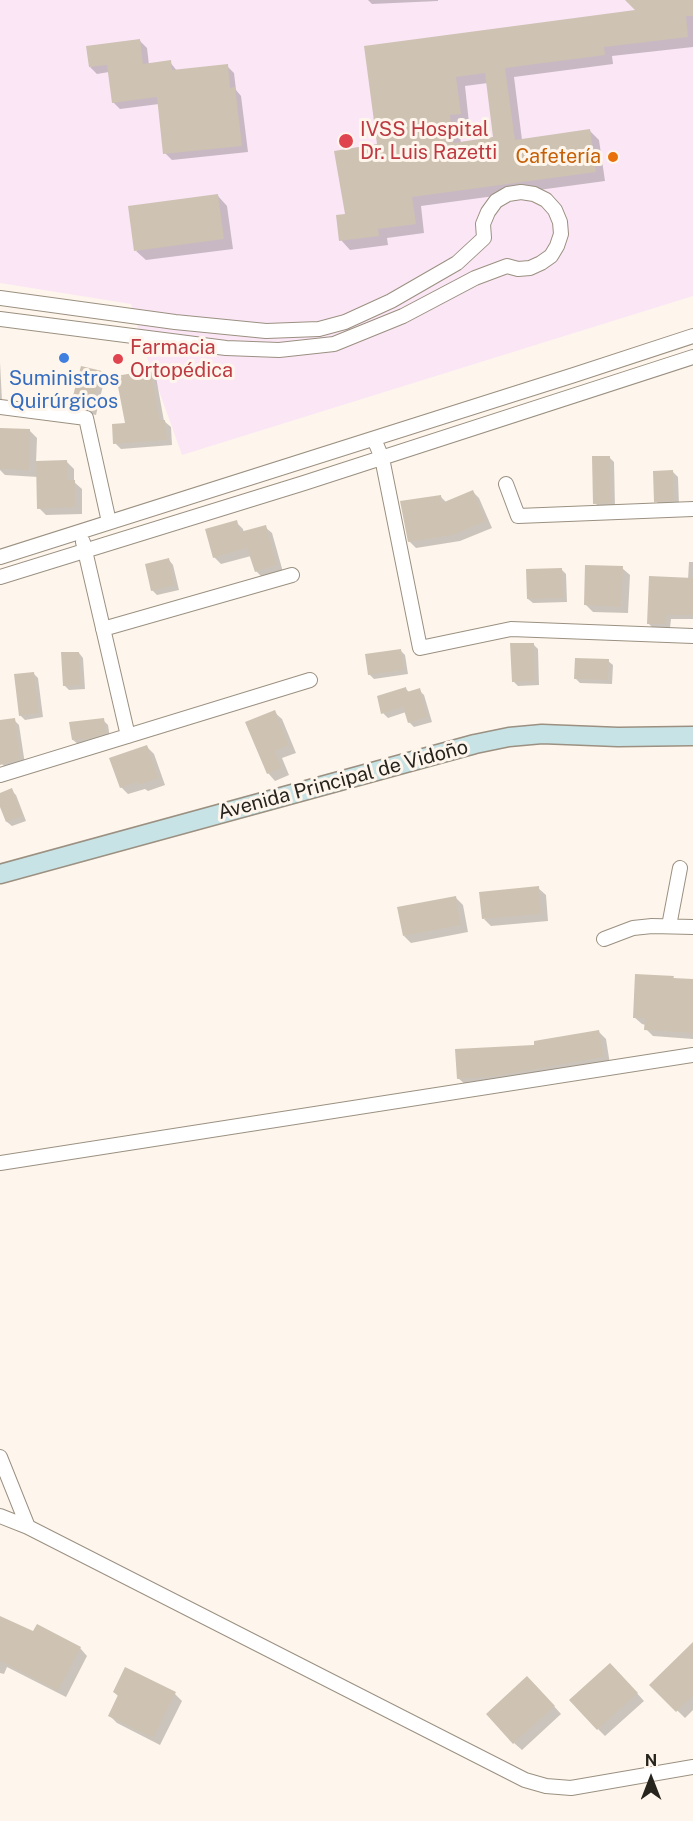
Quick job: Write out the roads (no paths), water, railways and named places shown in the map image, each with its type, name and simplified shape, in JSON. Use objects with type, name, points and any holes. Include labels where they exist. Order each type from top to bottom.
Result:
[{"type":"main road","name":"Avenida Principal de Vidoño","points":[[0,874],[397,765],[509,737],[542,734],[618,737],[693,736]]},
{"type":"street","points":[[0,298],[175,322],[266,331],[319,329],[345,322],[391,301],[457,263],[484,238],[483,224],[488,212],[496,201],[508,194],[521,192],[534,194],[546,200],[555,210],[560,222],[561,234],[557,246],[551,256],[542,263],[530,268],[518,269],[507,266],[475,278],[403,316],[334,344],[279,350],[226,348],[0,319]]},
{"type":"street","points":[[0,557],[693,336]]},
{"type":"street","points":[[0,578],[693,357]]},
{"type":"street","points":[[0,406],[86,418],[109,522]]},
{"type":"street","points":[[374,438],[382,458],[420,648],[511,629],[693,636]]},
{"type":"street","points":[[506,484],[518,516],[693,509]]},
{"type":"street","points":[[81,531],[128,736]]},
{"type":"street","points":[[103,629],[292,575]]},
{"type":"street","points":[[0,775],[310,681]]},
{"type":"street","points":[[669,926],[680,868]]},
{"type":"street","points":[[604,939],[633,928],[693,927]]},
{"type":"street","points":[[0,1163],[693,1055]]},
{"type":"street","points":[[0,1457],[28,1527]]},
{"type":"street","points":[[0,1516],[28,1527],[525,1780],[546,1786],[571,1788],[693,1767]]},
{"type":"place","name":"IVSS Hospital Dr. Luis Razetti","points":[[346,141]]},
{"type":"place","name":"Cafetería","points":[[613,157]]},
{"type":"place","name":"Suministros Quirúrgicos","points":[[64,358]]},
{"type":"place","name":"Farmacia Ortopédica","points":[[118,359]]}]
